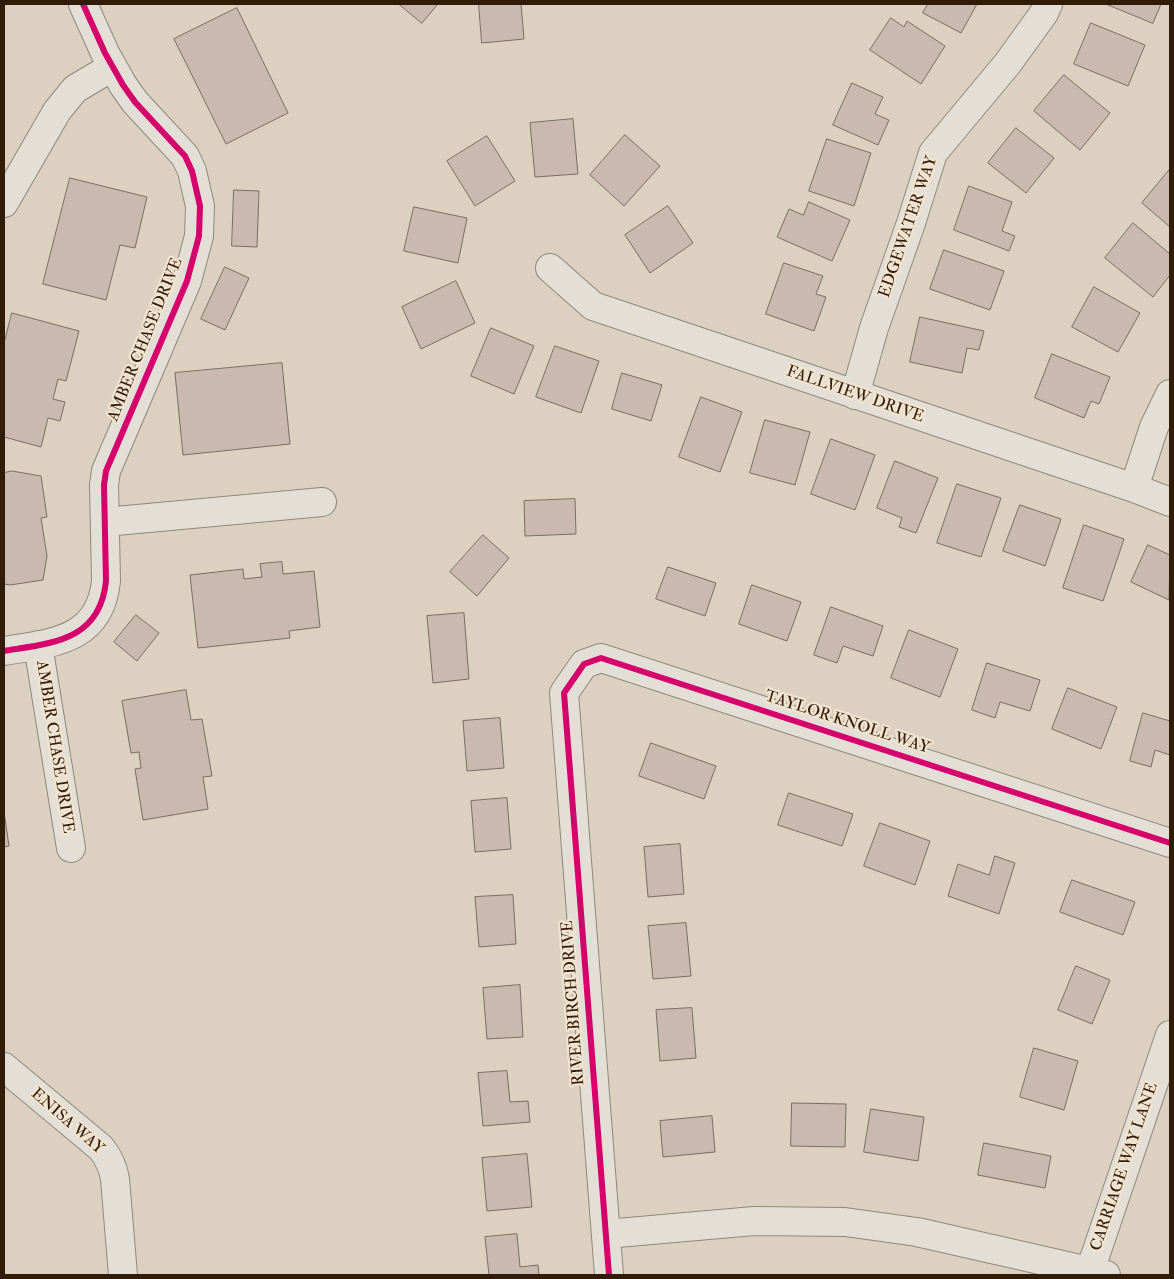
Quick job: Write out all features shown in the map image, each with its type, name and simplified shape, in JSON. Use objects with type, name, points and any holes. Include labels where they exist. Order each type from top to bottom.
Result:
[{"type":"street","name":"AMBER CHASE DRIVE","points":[[4,651],[65,639],[83,629],[101,606],[106,582],[104,485],[106,471],[187,281],[198,244],[200,221],[197,186],[185,156],[135,102],[112,66],[83,4]]},
{"type":"street","name":"EDGEWATER WAY","points":[[855,395],[874,328],[911,223],[933,153],[1008,63],[1044,13],[1048,4]]},
{"type":"street","points":[[4,203],[62,104],[75,90],[112,66]]},
{"type":"street","name":"FALLVIEW DRIVE","points":[[550,268],[593,306],[1134,488],[1170,502]]},
{"type":"street","points":[[1134,488],[1154,427],[1170,394]]},
{"type":"street","points":[[105,522],[322,502]]},
{"type":"street","name":"AMBER CHASE DRIVE","points":[[38,645],[71,848]]},
{"type":"street","name":"TAYLOR KNOLL WAY","points":[[566,729],[564,693],[584,664],[601,658],[1170,843]]},
{"type":"street","name":"RIVER BIRCH DRIVE","points":[[566,729],[608,1275]]},
{"type":"street","name":"CARRIAGE WAY LANE","points":[[1098,1273],[1170,1035]]},
{"type":"street","name":"ENISA WAY","points":[[4,1067],[101,1148],[108,1158],[113,1168],[115,1179],[123,1275]]},
{"type":"street","points":[[606,1234],[754,1221],[845,1222],[917,1232],[1098,1273]]},
{"type":"building","points":[[399,4],[438,4],[422,23]]},
{"type":"building","points":[[479,4],[521,4],[524,39],[482,43]]},
{"type":"building","points":[[928,4],[977,4],[961,33],[923,13]]},
{"type":"building","points":[[1106,4],[1161,4],[1153,23]]},
{"type":"building","points":[[237,8],[288,113],[226,144],[174,39]]},
{"type":"building","points":[[891,18],[904,27],[907,21],[945,46],[921,84],[870,50]]},
{"type":"building","points":[[1091,23],[1145,45],[1128,86],[1074,64]]},
{"type":"building","points":[[1064,75],[1110,113],[1080,150],[1034,111]]},
{"type":"building","points":[[852,83],[883,97],[875,114],[889,120],[878,145],[833,125]]},
{"type":"building","points":[[573,119],[578,174],[535,177],[530,123]]},
{"type":"building","points":[[1016,128],[1054,158],[1026,193],[988,163]]},
{"type":"building","points":[[625,135],[660,166],[624,206],[590,175]]},
{"type":"building","points":[[487,136],[515,181],[475,206],[447,161]]},
{"type":"building","points":[[827,139],[871,153],[854,206],[809,191]]},
{"type":"building","points":[[1170,169],[1170,227],[1142,203]]},
{"type":"building","points":[[70,178],[147,197],[135,248],[120,245],[106,300],[43,284]]},
{"type":"building","points":[[969,186],[1012,202],[1002,231],[1015,236],[1009,251],[954,230]]},
{"type":"building","points":[[234,190],[259,191],[257,247],[232,246]]},
{"type":"building","points":[[809,202],[850,220],[832,261],[777,237],[789,209],[803,215]]},
{"type":"building","points":[[668,206],[693,243],[650,273],[625,235]]},
{"type":"building","points":[[414,207],[467,218],[458,263],[404,251]]},
{"type":"building","points":[[1133,223],[1170,254],[1170,275],[1153,297],[1105,258]]},
{"type":"building","points":[[944,250],[1004,271],[990,310],[930,289]]},
{"type":"building","points":[[784,263],[823,276],[816,294],[826,297],[814,331],[766,314]]},
{"type":"building","points":[[225,267],[249,278],[225,330],[201,319]]},
{"type":"building","points":[[456,281],[475,323],[421,349],[402,307]]},
{"type":"building","points":[[1094,287],[1140,313],[1118,352],[1072,327]]},
{"type":"building","points":[[12,313],[79,331],[66,381],[58,379],[53,399],[65,402],[60,421],[48,418],[41,447],[4,437],[4,344]]},
{"type":"building","points":[[920,317],[984,331],[979,350],[967,348],[962,373],[910,362]]},
{"type":"building","points":[[491,328],[534,346],[514,394],[471,376]]},
{"type":"building","points":[[555,346],[599,361],[581,413],[536,397]]},
{"type":"building","points":[[1052,354],[1110,377],[1099,404],[1091,401],[1084,418],[1035,398]]},
{"type":"building","points":[[282,363],[290,444],[183,455],[175,373]]},
{"type":"building","points":[[622,373],[662,385],[651,421],[612,409]]},
{"type":"building","points":[[701,397],[742,412],[720,472],[679,457]]},
{"type":"building","points":[[765,420],[810,432],[795,485],[750,473]]},
{"type":"building","points":[[831,439],[875,455],[855,510],[811,494]]},
{"type":"building","points":[[895,461],[938,478],[916,533],[899,527],[902,518],[877,508]]},
{"type":"building","points":[[12,471],[41,476],[47,517],[41,518],[47,556],[43,580],[10,585],[4,584],[4,473]]},
{"type":"building","points":[[957,484],[1001,498],[981,557],[937,543]]},
{"type":"building","points":[[575,499],[576,534],[525,536],[524,501]]},
{"type":"building","points":[[1020,505],[1061,519],[1045,566],[1003,551]]},
{"type":"building","points":[[1084,525],[1124,539],[1103,601],[1063,588]]},
{"type":"building","points":[[483,535],[509,558],[477,596],[450,572]]},
{"type":"building","points":[[1148,545],[1170,555],[1169,600],[1131,582]]},
{"type":"building","points":[[282,562],[283,574],[314,571],[320,627],[289,631],[290,638],[198,648],[190,575],[243,569],[244,579],[262,577],[260,564]]},
{"type":"building","points":[[668,567],[716,583],[705,616],[656,599]]},
{"type":"building","points":[[752,585],[801,602],[787,641],[739,624]]},
{"type":"building","points":[[831,607],[883,626],[873,656],[843,646],[837,663],[814,655]]},
{"type":"building","points":[[464,613],[469,679],[433,683],[427,616]]},
{"type":"building","points":[[136,615],[159,633],[137,661],[114,642]]},
{"type":"building","points":[[909,630],[958,649],[940,697],[891,678]]},
{"type":"building","points":[[987,663],[1040,680],[1030,711],[1000,702],[995,718],[972,710]]},
{"type":"building","points":[[1068,688],[1117,707],[1101,749],[1052,729]]},
{"type":"building","points":[[186,690],[191,720],[202,719],[212,776],[203,777],[208,809],[143,820],[135,769],[141,768],[139,752],[131,753],[122,701]]},
{"type":"building","points":[[1143,713],[1170,721],[1170,755],[1155,750],[1151,767],[1130,761]]},
{"type":"building","points":[[500,718],[504,768],[467,771],[463,721]]},
{"type":"building","points":[[651,743],[716,766],[704,799],[639,776]]},
{"type":"building","points":[[789,793],[853,814],[842,846],[778,825]]},
{"type":"building","points":[[507,798],[511,849],[475,852],[471,801]]},
{"type":"building","points":[[4,812],[9,846],[4,847]]},
{"type":"building","points":[[880,823],[930,841],[915,885],[864,866]]},
{"type":"building","points":[[680,844],[684,894],[648,897],[644,847]]},
{"type":"building","points":[[995,856],[1015,863],[999,914],[948,896],[958,864],[989,875]]},
{"type":"building","points":[[1072,880],[1135,902],[1123,935],[1060,912]]},
{"type":"building","points":[[513,895],[516,944],[479,947],[475,897]]},
{"type":"building","points":[[686,923],[691,976],[653,979],[648,926]]},
{"type":"building","points":[[1076,966],[1110,980],[1092,1024],[1058,1010]]},
{"type":"building","points":[[520,985],[523,1037],[487,1039],[483,988]]},
{"type":"building","points":[[692,1008],[696,1058],[660,1061],[656,1010]]},
{"type":"building","points":[[1034,1048],[1078,1061],[1064,1110],[1020,1097]]},
{"type":"building","points":[[507,1071],[510,1102],[528,1101],[530,1122],[483,1126],[478,1073]]},
{"type":"building","points":[[792,1103],[846,1104],[845,1147],[791,1146]]},
{"type":"building","points":[[871,1109],[924,1117],[918,1161],[864,1152]]},
{"type":"building","points":[[712,1116],[715,1152],[663,1157],[660,1121]]},
{"type":"building","points":[[984,1143],[1051,1156],[1045,1188],[978,1175]]},
{"type":"building","points":[[527,1154],[532,1207],[487,1211],[482,1158]]},
{"type":"building","points":[[517,1234],[520,1267],[538,1265],[539,1275],[489,1275],[485,1237]]},
{"type":"cycle path","points":[[4,651],[39,645],[71,636],[84,627],[94,616],[102,601],[106,581],[104,485],[106,471],[187,281],[199,236],[200,206],[192,171],[185,156],[135,102],[123,85],[105,53],[83,4]]},
{"type":"cycle path","points":[[609,1275],[564,693],[584,664],[601,658],[1170,843]]}]
